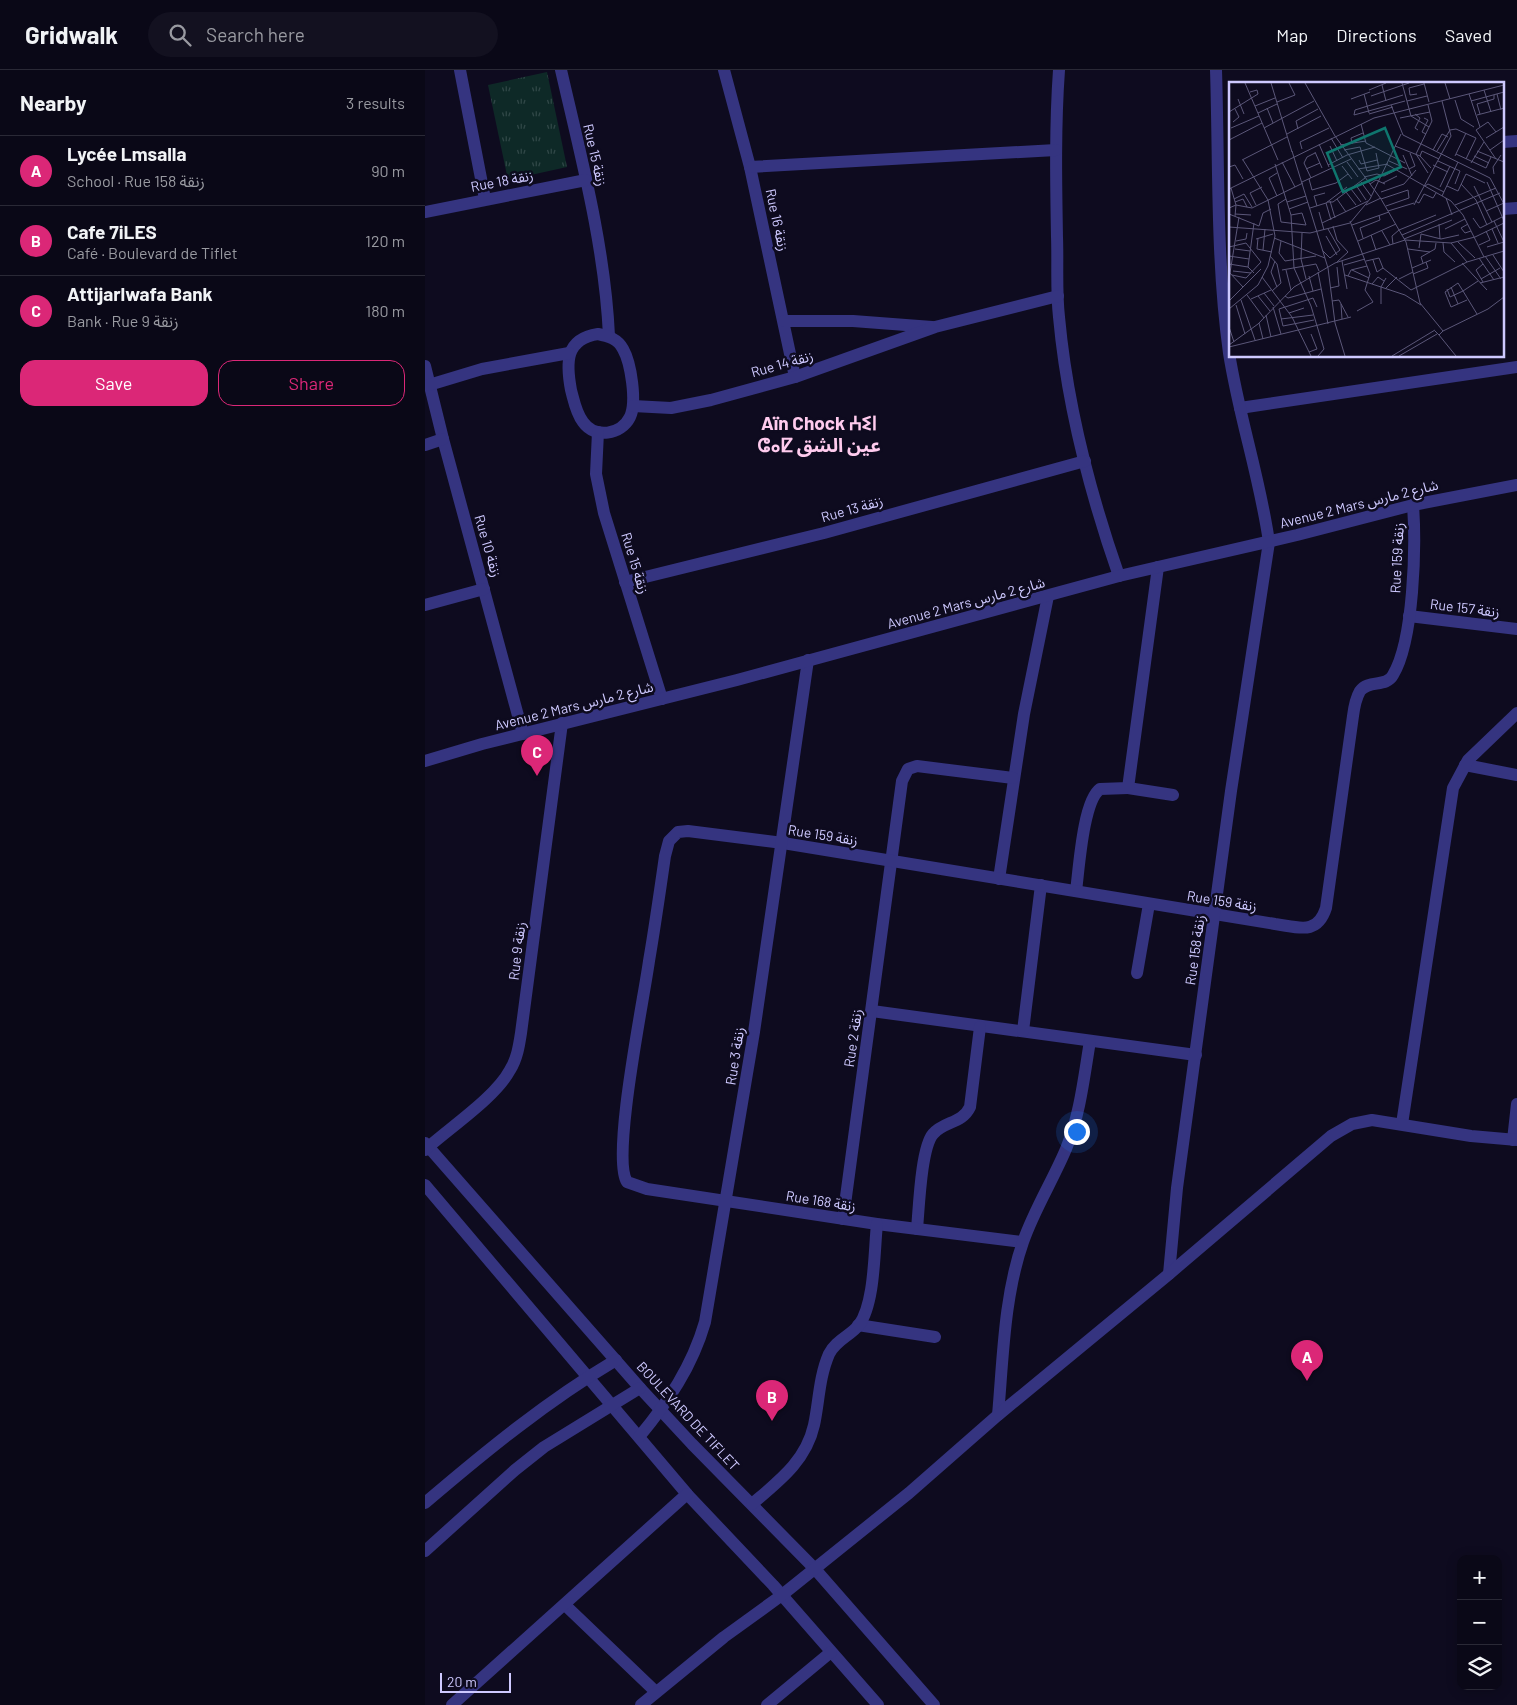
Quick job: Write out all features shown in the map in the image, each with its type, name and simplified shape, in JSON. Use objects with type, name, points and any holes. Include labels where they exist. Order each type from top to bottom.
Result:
[{"type":"street","points":[[461,70],[485,199]]},
{"type":"street","name":"Rue 15 زنقة","points":[[561,70],[586,180],[606,290],[609,336]]},
{"type":"street","name":"Rue 16 زنقة","points":[[724,70],[750,167],[795,377]]},
{"type":"street","points":[[1059,70],[1056,150],[1058,296],[1069,385],[1085,461],[1119,576]]},
{"type":"street","name":"Rue 158 زنقة","points":[[1216,70],[1226,230],[1226,323],[1229,341]]},
{"type":"street","points":[[750,167],[1056,150]]},
{"type":"street","name":"Rue 18 زنقة","points":[[425,212],[586,180]]},
{"type":"street","name":"Rue 14 زنقة","points":[[633,406],[681,407],[795,377],[935,327],[1058,296]]},
{"type":"street","name":"Rue 14 زنقة","points":[[784,321],[853,321],[935,327]]},
{"type":"street","points":[[598,334],[609,336],[623,349],[629,364],[633,390],[631,414],[620,429],[611,433],[598,432],[583,423],[577,413],[569,380],[569,353],[579,340],[598,334]]},
{"type":"street","points":[[429,385],[482,369],[569,353]]},
{"type":"street","name":"Rue 158 زنقة","points":[[1169,1274],[1177,1188],[1231,791],[1269,542],[1263,502],[1240,408],[1232,358]]},
{"type":"street","name":"Rue 10 زنقة","points":[[425,366],[523,734]]},
{"type":"street","points":[[1240,408],[1517,368]]},
{"type":"street","name":"Rue 15 زنقة","points":[[598,432],[595,459],[599,491],[661,699]]},
{"type":"street","points":[[425,444],[443,439]]},
{"type":"street","name":"Rue 13 زنقة","points":[[625,582],[824,533],[1085,461]]},
{"type":"street","name":"Avenue 2 Mars شارع 2 مارس","points":[[425,762],[523,734],[661,699],[1119,576],[1269,542],[1413,505],[1517,485]]},
{"type":"street","name":"Rue 159 زنقة","points":[[623,1172],[621,1160],[626,1105],[665,856],[669,841],[678,832],[688,831],[783,843],[1149,904],[1305,928],[1315,926],[1323,918],[1326,908],[1355,707],[1359,694],[1363,687],[1383,683],[1393,675],[1405,641],[1409,616],[1415,536],[1413,505]]},
{"type":"street","points":[[1128,788],[1158,567]]},
{"type":"street","points":[[425,604],[484,589]]},
{"type":"street","points":[[999,879],[1013,778],[1048,596]]},
{"type":"street","name":"Rue 157 زنقة","points":[[1409,616],[1517,629]]},
{"type":"street","name":"Rue 3 زنقة","points":[[639,1437],[661,1410],[686,1370],[699,1343],[705,1322],[727,1200],[783,843],[808,660]]},
{"type":"street","points":[[1402,1124],[1455,783],[1465,765],[1517,713]]},
{"type":"street","name":"Rue 9 زنقة","points":[[426,1147],[499,1086],[511,1070],[515,1059],[527,995],[562,724]]},
{"type":"street","points":[[1465,765],[1517,775]]},
{"type":"street","name":"Rue 2 زنقة","points":[[843,1220],[873,1012],[902,781],[908,769],[917,766],[1013,778]]},
{"type":"street","points":[[1076,891],[1093,796],[1100,789],[1128,788],[1173,795]]},
{"type":"street","points":[[1023,1031],[1041,885]]},
{"type":"street","points":[[1137,973],[1149,904]]},
{"type":"street","points":[[873,1012],[1196,1055]]},
{"type":"street","points":[[917,1229],[928,1144],[939,1128],[963,1118],[970,1107],[980,1027]]},
{"type":"street","points":[[998,1415],[1010,1304],[1023,1242],[1073,1131],[1090,1041]]},
{"type":"street","points":[[641,1705],[724,1637],[782,1595],[909,1493],[998,1415],[1337,1132],[1362,1121],[1387,1121],[1471,1136],[1515,1140],[1517,1104]]},
{"type":"street","name":"BOULEVARD DE TIFLET","points":[[426,1147],[640,1388],[815,1569],[934,1705]]},
{"type":"street","name":"Rue 168 زنقة","points":[[623,1172],[627,1182],[638,1188],[727,1200],[843,1220],[1023,1242]]},
{"type":"street","points":[[425,1185],[610,1406],[687,1494],[782,1595],[878,1705]]},
{"type":"street","points":[[752,1504],[783,1478],[804,1452],[814,1424],[822,1378],[829,1354],[842,1338],[859,1325],[867,1302],[871,1286],[877,1224]]},
{"type":"street","points":[[859,1325],[935,1338]]},
{"type":"street","points":[[425,1503],[523,1422],[587,1377],[616,1360]]},
{"type":"street","points":[[425,1551],[537,1453],[640,1388]]},
{"type":"street","points":[[452,1705],[687,1494]]},
{"type":"street","points":[[565,1605],[656,1692]]},
{"type":"street","points":[[767,1705],[831,1652]]},
{"type":"green space","points":[[547,72],[567,167],[508,180],[488,85]]},
{"type":"place","name":"Attijarlwafa Bank","points":[[537,776]]},
{"type":"place","name":"Lycée Lmsalla","points":[[1307,1381]]},
{"type":"place","name":"Cafe 7iLES","points":[[772,1421]]},
{"type":"district","name":"Aïn Chock ⵄⵉⵏ ⵛⴰⵇ عين الشق","points":[[819,434]]}]
